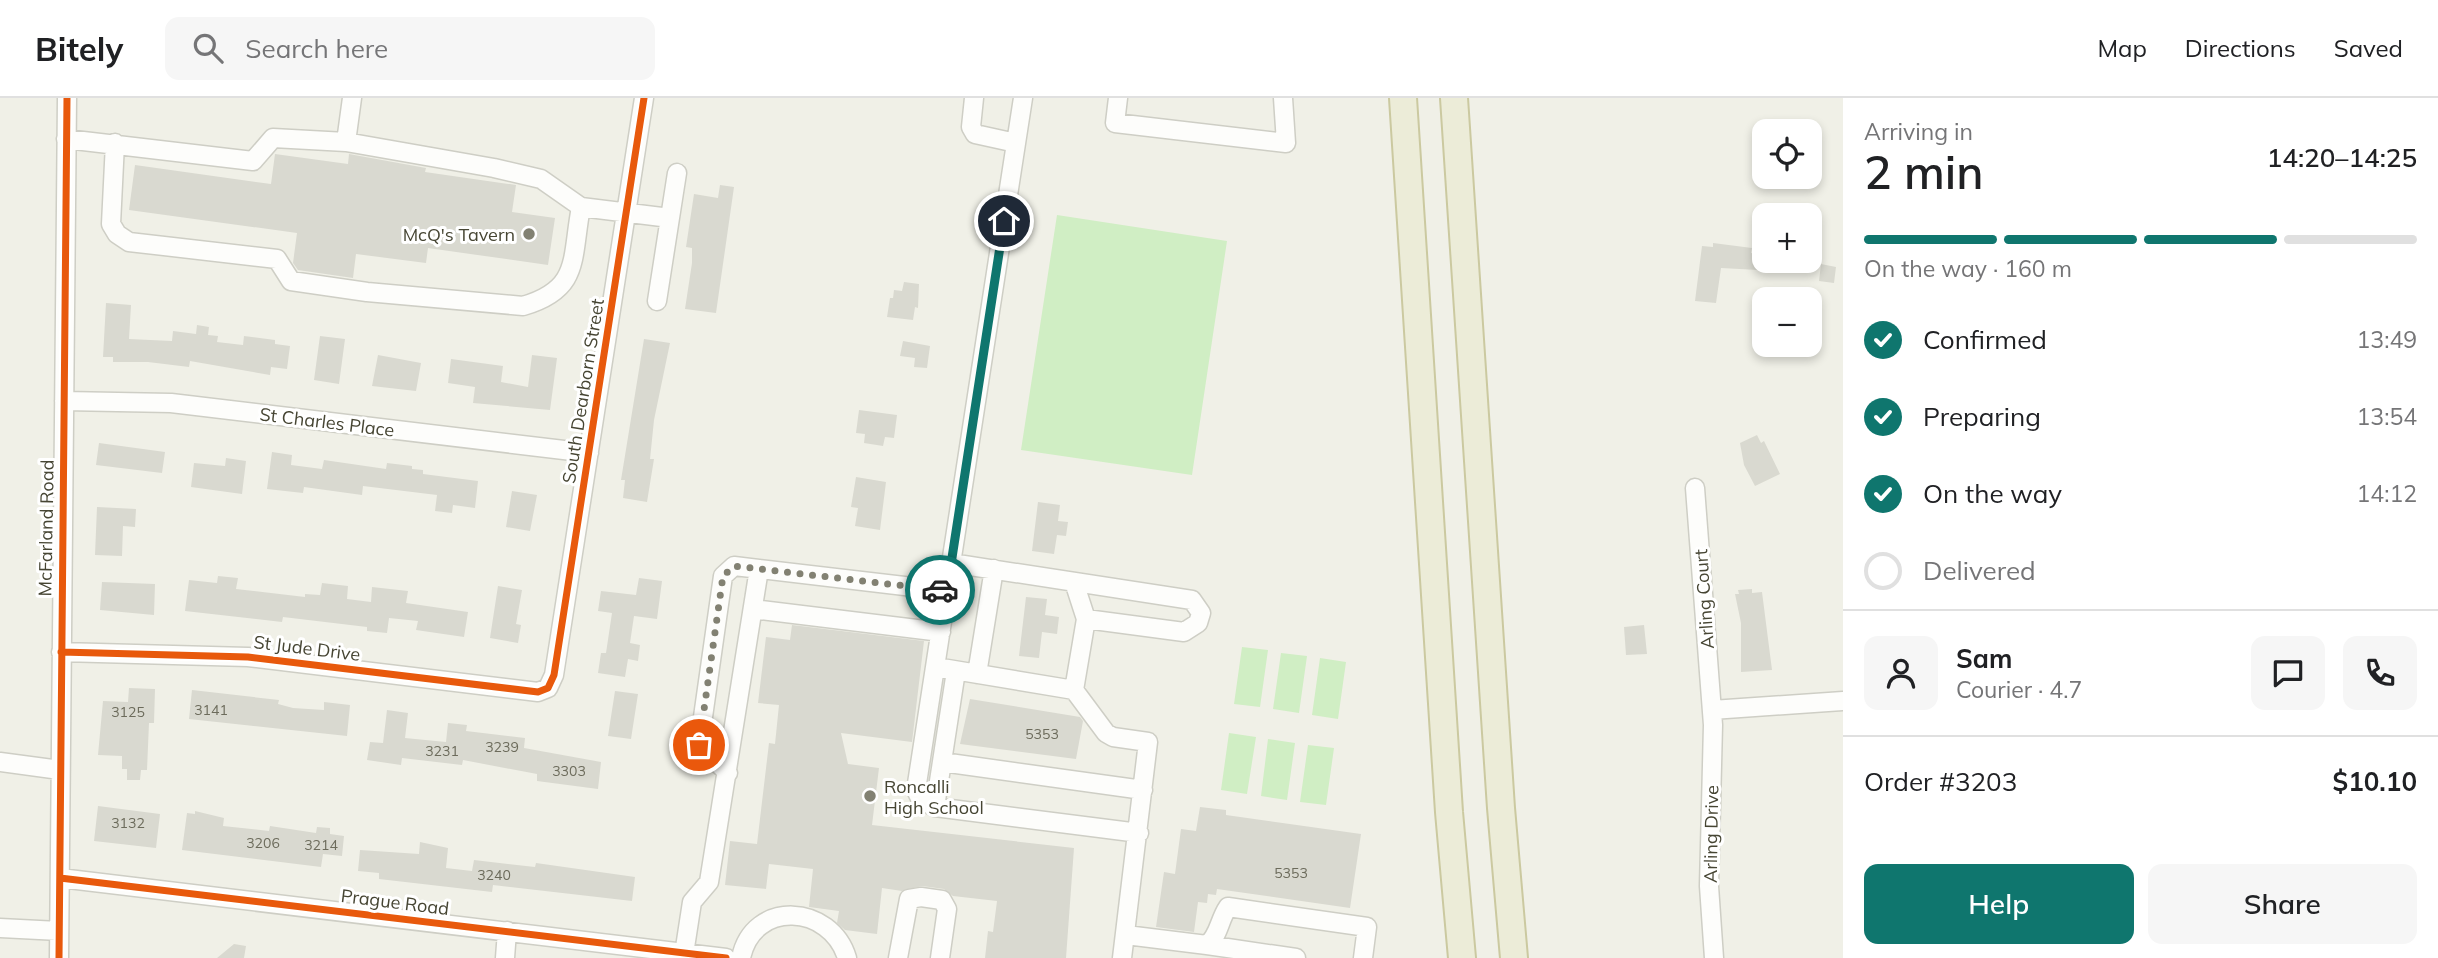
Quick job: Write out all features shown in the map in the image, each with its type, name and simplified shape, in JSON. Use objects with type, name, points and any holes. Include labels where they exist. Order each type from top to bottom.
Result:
[{"type":"highway","points":[[1403,98],[1449,812],[1462,958]]},
{"type":"highway","points":[[1454,98],[1500,794],[1514,958]]},
{"type":"street","name":"McFarland Road","points":[[59,958],[66,98]]},
{"type":"street","points":[[346,142],[352,98]]},
{"type":"street","name":"South Dearborn Street","points":[[548,688],[554,675],[644,98]]},
{"type":"street","points":[[974,98],[971,127],[975,134],[1016,143]]},
{"type":"street","points":[[1023,98],[916,790],[920,800],[935,807],[1139,833]]},
{"type":"street","points":[[1118,98],[1115,123],[1286,143],[1283,98]]},
{"type":"street","points":[[66,139],[253,161],[273,138],[346,142],[541,179],[581,207],[670,218]]},
{"type":"street","points":[[115,143],[111,224],[117,234],[129,242],[278,259],[291,281],[367,292],[523,306],[545,299],[561,289],[569,273],[581,207]]},
{"type":"street","points":[[657,301],[677,173]]},
{"type":"street","name":"St Charles Place","points":[[64,401],[171,403],[589,453]]},
{"type":"street","name":"Arling Court","points":[[1695,488],[1712,710]]},
{"type":"street","points":[[951,563],[1192,600],[1201,613],[1198,623],[1184,632],[1086,619]]},
{"type":"street","points":[[728,773],[699,745],[723,576],[734,566],[947,590]]},
{"type":"street","points":[[684,954],[692,902],[709,882],[759,569]]},
{"type":"street","points":[[977,674],[994,569]]},
{"type":"street","points":[[1074,582],[1086,619],[1074,690]]},
{"type":"street","points":[[753,609],[940,632]]},
{"type":"street","name":"St Jude Drive","points":[[61,652],[223,655],[538,692],[548,688]]},
{"type":"street","points":[[936,667],[1074,690],[1106,733],[1148,743],[1122,958]]},
{"type":"street","points":[[935,807],[956,671]]},
{"type":"street","points":[[1712,710],[1843,701]]},
{"type":"street","name":"Arling Drive","points":[[1712,710],[1709,886],[1714,958]]},
{"type":"street","points":[[0,762],[60,770]]},
{"type":"street","points":[[942,762],[1143,790]]},
{"type":"street","name":"Prague Road","points":[[60,878],[507,931],[635,952],[737,957],[760,927],[774,919],[798,916],[821,922],[834,932],[847,958]]},
{"type":"street","points":[[898,958],[909,899],[921,897],[942,900],[947,909],[940,958]]},
{"type":"street","points":[[1207,945],[1215,939],[1221,917],[1228,907],[1367,927],[1363,958]]},
{"type":"street","points":[[0,928],[60,931]]},
{"type":"street","points":[[505,958],[507,931]]},
{"type":"street","points":[[1126,935],[1172,949],[1207,945],[1296,958]]},
{"type":"green space","points":[[1057,215],[1227,241],[1192,475],[1021,450]]},
{"type":"green space","points":[[1242,647],[1268,650],[1260,707],[1234,704]]},
{"type":"green space","points":[[1281,653],[1307,656],[1299,713],[1273,709]]},
{"type":"green space","points":[[1320,658],[1346,662],[1338,719],[1312,715]]},
{"type":"green space","points":[[1229,733],[1256,737],[1247,794],[1221,790]]},
{"type":"green space","points":[[1268,739],[1295,743],[1287,800],[1261,796]]},
{"type":"green space","points":[[1308,745],[1334,748],[1326,805],[1300,802]]},
{"type":"building","points":[[275,154],[348,164],[349,154],[426,168],[425,172],[516,185],[512,212],[555,218],[548,265],[428,248],[426,263],[356,254],[353,278],[298,270],[293,263],[297,233],[129,210],[135,165],[271,184]]},
{"type":"building","points":[[720,185],[734,187],[716,313],[685,309],[692,263],[692,248],[686,247],[694,194],[718,198]]},
{"type":"building","points":[[1713,243],[1752,248],[1752,270],[1721,268],[1716,303],[1695,301],[1702,246],[1713,247]]},
{"type":"building","points":[[1822,264],[1836,267],[1834,283],[1819,281]]},
{"type":"building","points":[[904,282],[919,284],[918,308],[915,307],[913,320],[887,317],[890,298],[893,298],[894,290],[902,291]]},
{"type":"building","points":[[106,303],[131,305],[129,339],[172,341],[173,331],[196,334],[197,325],[209,327],[208,335],[218,336],[217,342],[243,345],[244,336],[275,340],[275,344],[290,346],[287,369],[271,367],[270,375],[190,361],[189,367],[148,362],[113,362],[113,357],[103,357]]},
{"type":"building","points":[[320,336],[345,339],[339,384],[314,380]]},
{"type":"building","points":[[644,339],[670,343],[654,420],[650,459],[654,459],[647,502],[623,498],[625,480],[621,480]]},
{"type":"building","points":[[903,341],[930,346],[927,368],[914,367],[915,358],[900,356]]},
{"type":"building","points":[[378,355],[421,363],[416,391],[372,386]]},
{"type":"building","points":[[532,355],[557,358],[550,410],[473,403],[475,387],[448,383],[451,359],[503,366],[501,382],[528,387]]},
{"type":"building","points":[[859,410],[897,415],[894,438],[885,437],[883,446],[864,443],[865,434],[856,433]]},
{"type":"building","points":[[1757,435],[1761,443],[1764,441],[1780,474],[1755,486],[1744,465],[1740,443]]},
{"type":"building","points":[[99,443],[165,452],[162,473],[96,465]]},
{"type":"building","points":[[272,452],[292,455],[291,465],[322,469],[324,460],[386,469],[387,463],[412,466],[412,469],[423,470],[423,474],[478,481],[475,508],[453,505],[452,513],[435,511],[437,495],[363,486],[362,495],[304,487],[303,493],[267,489]]},
{"type":"building","points":[[226,458],[246,461],[242,494],[191,487],[194,463],[225,466]]},
{"type":"building","points":[[856,477],[886,482],[880,530],[855,526],[858,508],[851,507]]},
{"type":"building","points":[[512,491],[537,495],[530,531],[506,527]]},
{"type":"building","points":[[1038,502],[1060,505],[1058,521],[1068,522],[1066,536],[1057,535],[1054,554],[1032,551]]},
{"type":"building","points":[[97,507],[136,509],[135,527],[123,526],[122,556],[95,555]]},
{"type":"building","points":[[218,576],[238,578],[236,589],[305,597],[305,594],[320,595],[322,583],[348,586],[347,599],[371,602],[372,587],[408,591],[406,603],[468,612],[464,637],[416,630],[418,621],[389,618],[387,633],[367,631],[367,627],[283,617],[282,622],[185,611],[189,580],[217,583]]},
{"type":"building","points":[[639,578],[662,581],[657,619],[634,616],[630,643],[640,645],[638,661],[628,659],[625,677],[598,673],[601,653],[606,653],[612,613],[598,611],[601,591],[636,595]]},
{"type":"building","points":[[102,582],[155,584],[154,615],[100,610]]},
{"type":"building","points":[[498,586],[522,590],[516,624],[521,625],[518,643],[490,638]]},
{"type":"building","points":[[1752,589],[1752,593],[1762,592],[1772,670],[1741,672],[1741,623],[1735,594],[1739,594],[1738,590]]},
{"type":"building","points":[[1026,597],[1047,599],[1045,615],[1059,617],[1057,634],[1042,632],[1039,658],[1019,656]]},
{"type":"building","points":[[792,625],[924,641],[912,742],[841,733],[848,764],[879,768],[872,825],[1074,848],[1066,958],[985,958],[988,931],[993,932],[997,901],[953,896],[944,889],[922,886],[902,891],[882,888],[877,934],[845,930],[837,923],[839,911],[809,907],[813,869],[769,864],[766,889],[725,885],[730,841],[757,844],[769,743],[775,744],[779,705],[758,703],[766,637],[790,640]]},
{"type":"building","points":[[1644,625],[1647,654],[1626,655],[1624,627]]},
{"type":"building","points":[[129,688],[155,689],[154,723],[149,723],[147,770],[141,770],[140,780],[127,780],[127,769],[122,769],[122,756],[98,755],[103,701],[128,702]]},
{"type":"building","points":[[192,690],[279,700],[278,704],[293,708],[324,710],[324,702],[350,705],[347,736],[189,719]]},
{"type":"building","points":[[615,691],[638,694],[631,739],[608,736]]},
{"type":"building","points":[[970,699],[1080,717],[1083,721],[1076,759],[960,744]]},
{"type":"building","points":[[387,710],[408,713],[405,738],[446,742],[448,723],[467,725],[466,731],[525,738],[524,748],[601,762],[598,789],[537,781],[537,774],[463,760],[462,765],[402,758],[401,765],[367,760],[370,742],[383,743]]},
{"type":"building","points":[[98,806],[160,814],[156,848],[94,841]]},
{"type":"building","points":[[1200,807],[1226,810],[1226,815],[1361,834],[1350,908],[1217,889],[1216,895],[1208,894],[1207,903],[1198,902],[1194,932],[1156,927],[1164,872],[1175,874],[1181,829],[1196,831]]},
{"type":"building","points":[[195,811],[224,818],[223,826],[269,831],[270,826],[316,833],[317,827],[330,828],[330,834],[344,836],[342,856],[323,854],[321,867],[182,850],[187,813],[195,814]]},
{"type":"building","points":[[420,842],[448,848],[446,868],[472,871],[474,860],[535,867],[536,863],[635,877],[632,901],[493,885],[492,892],[379,879],[379,873],[358,871],[360,850],[419,854]]},
{"type":"building","points":[[234,944],[246,946],[244,958],[217,958]]},
{"type":"cycle path","points":[[59,958],[67,98]]},
{"type":"cycle path","points":[[61,652],[248,657],[538,692],[548,688],[554,675],[644,98]]},
{"type":"cycle path","points":[[60,878],[726,958]]},
{"type":"way so far","points":[[699,745],[723,576],[727,569],[734,566],[940,590]]},
{"type":"place","name":"McQ's Tavern","points":[[529,234]]},
{"type":"place","name":"Roncalli High School","points":[[870,796]]},
{"type":"route","points":[[940,590],[947,590],[1004,221]]}]
